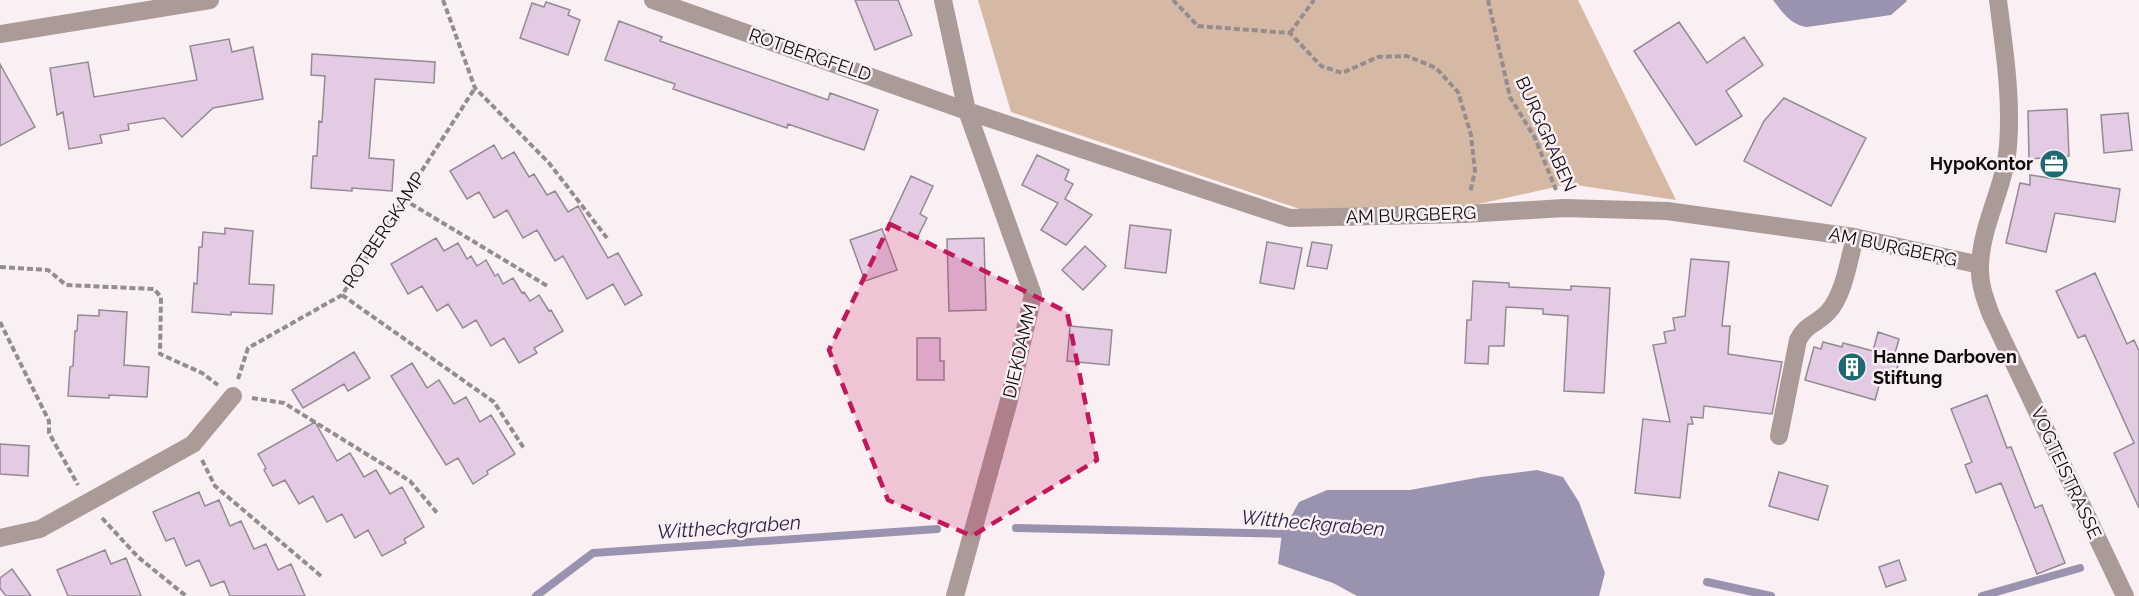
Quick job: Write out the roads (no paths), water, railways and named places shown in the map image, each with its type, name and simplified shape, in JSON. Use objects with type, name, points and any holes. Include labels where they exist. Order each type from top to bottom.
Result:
[{"type":"street","points":[[0,34],[206,0]]},
{"type":"street","name":"ROTBERGFELD","points":[[652,0],[967,111]]},
{"type":"street","points":[[944,0],[967,111]]},
{"type":"street","name":"VOGTEISTRASSE","points":[[1998,0],[2007,76],[2008,148],[2005,169],[1981,250],[1983,294],[2124,596]]},
{"type":"street","name":"AM BURGBERG","points":[[967,111],[1290,218],[1465,214],[1564,208],[1667,211],[1855,237],[1980,266]]},
{"type":"street","name":"DIEKDAMM","points":[[955,596],[1008,404],[1033,295],[967,111]]},
{"type":"street","points":[[1779,436],[1798,340],[1803,330],[1827,314],[1833,306],[1855,237]]},
{"type":"street","points":[[0,538],[40,529],[194,444],[233,396]]},
{"type":"water","points":[[1773,0],[1907,1],[1891,15],[1807,27],[1792,21]]},
{"type":"water","points":[[1537,470],[1563,477],[1579,502],[1605,573],[1599,596],[1357,596],[1333,583],[1278,564],[1282,533],[1299,502],[1327,490],[1410,490]]},
{"type":"waterway","name":"Wittheckgraben","points":[[1016,528],[1290,534]]},
{"type":"waterway","name":"Wittheckgraben","points":[[536,596],[593,553],[937,529]]},
{"type":"waterway","name":"Wittheckgraben","points":[[1982,596],[2080,568]]},
{"type":"waterway","name":"Wittheckgraben","points":[[1707,582],[1771,596]]},
{"type":"place","name":"HypoKontor","points":[[2054,164]]},
{"type":"place","name":"Hanne Darboven Stiftung","points":[[1852,367]]}]
